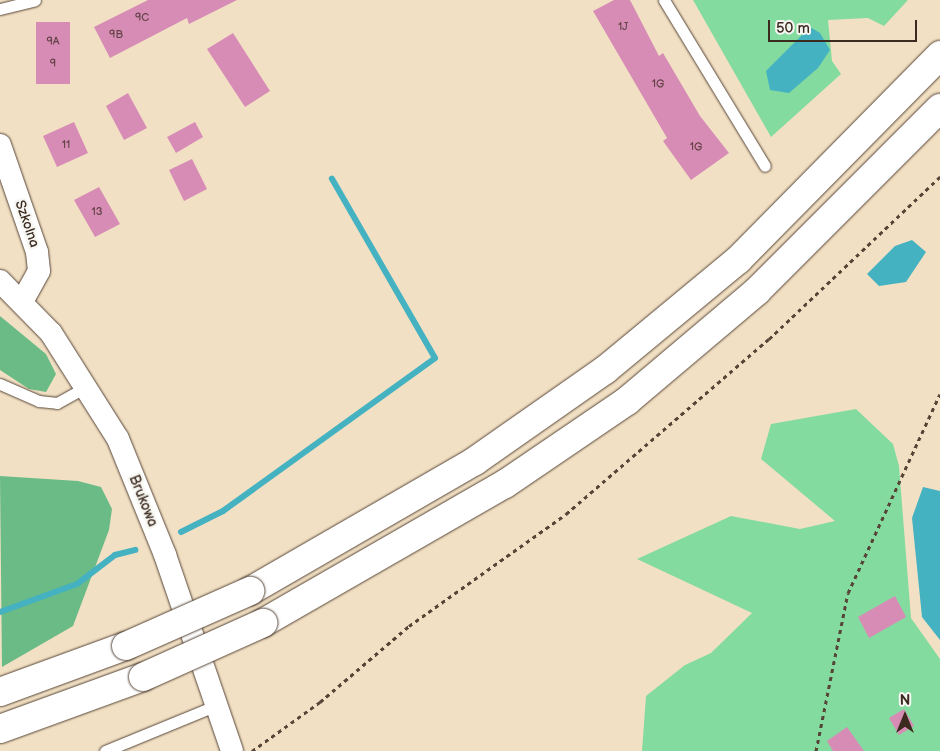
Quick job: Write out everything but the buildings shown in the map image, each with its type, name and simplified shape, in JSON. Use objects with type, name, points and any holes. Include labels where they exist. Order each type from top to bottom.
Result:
[{"type":"main road","points":[[0,692],[126,646],[250,591],[475,461],[605,370],[738,260],[940,55]]},
{"type":"main road","points":[[0,729],[143,677],[263,623],[361,571],[505,484],[627,401],[757,291],[940,108]]},
{"type":"street","name":"Szkolna","points":[[0,145],[37,252],[39,271],[22,302]]},
{"type":"street","name":"Brukowa","points":[[0,281],[51,333],[118,439],[136,482],[232,751]]},
{"type":"lane","points":[[0,9],[35,0]]},
{"type":"lane","points":[[664,0],[765,166]]},
{"type":"lane","points":[[0,384],[39,401],[57,403],[86,386]]},
{"type":"lane","points":[[105,751],[217,705]]},
{"type":"path","points":[[251,751],[320,702],[409,626],[566,514],[768,339],[940,177]]},
{"type":"path","points":[[816,751],[848,594],[940,394]]},
{"type":"green space","points":[[693,0],[908,0],[884,26],[868,18],[828,20],[832,61],[841,74],[771,137]]},
{"type":"green space","points":[[0,316],[46,354],[56,374],[46,392],[29,389],[0,370]]},
{"type":"green space","points":[[856,409],[893,444],[899,466],[911,618],[940,659],[940,751],[642,751],[646,696],[685,665],[711,653],[752,613],[637,559],[731,516],[800,529],[835,521],[761,459],[771,424]]},
{"type":"green space","points":[[0,476],[78,481],[101,487],[112,509],[109,530],[73,626],[2,667]]},
{"type":"water","points":[[810,27],[820,33],[830,50],[818,68],[789,93],[770,90],[766,71]]},
{"type":"water","points":[[912,240],[926,252],[906,282],[879,286],[867,274],[895,246]]},
{"type":"water","points":[[923,487],[940,491],[940,640],[922,617],[912,518]]},
{"type":"waterway","points":[[181,532],[223,511],[435,358],[332,179]]},
{"type":"waterway","points":[[0,612],[77,584],[115,555],[135,550]]}]
